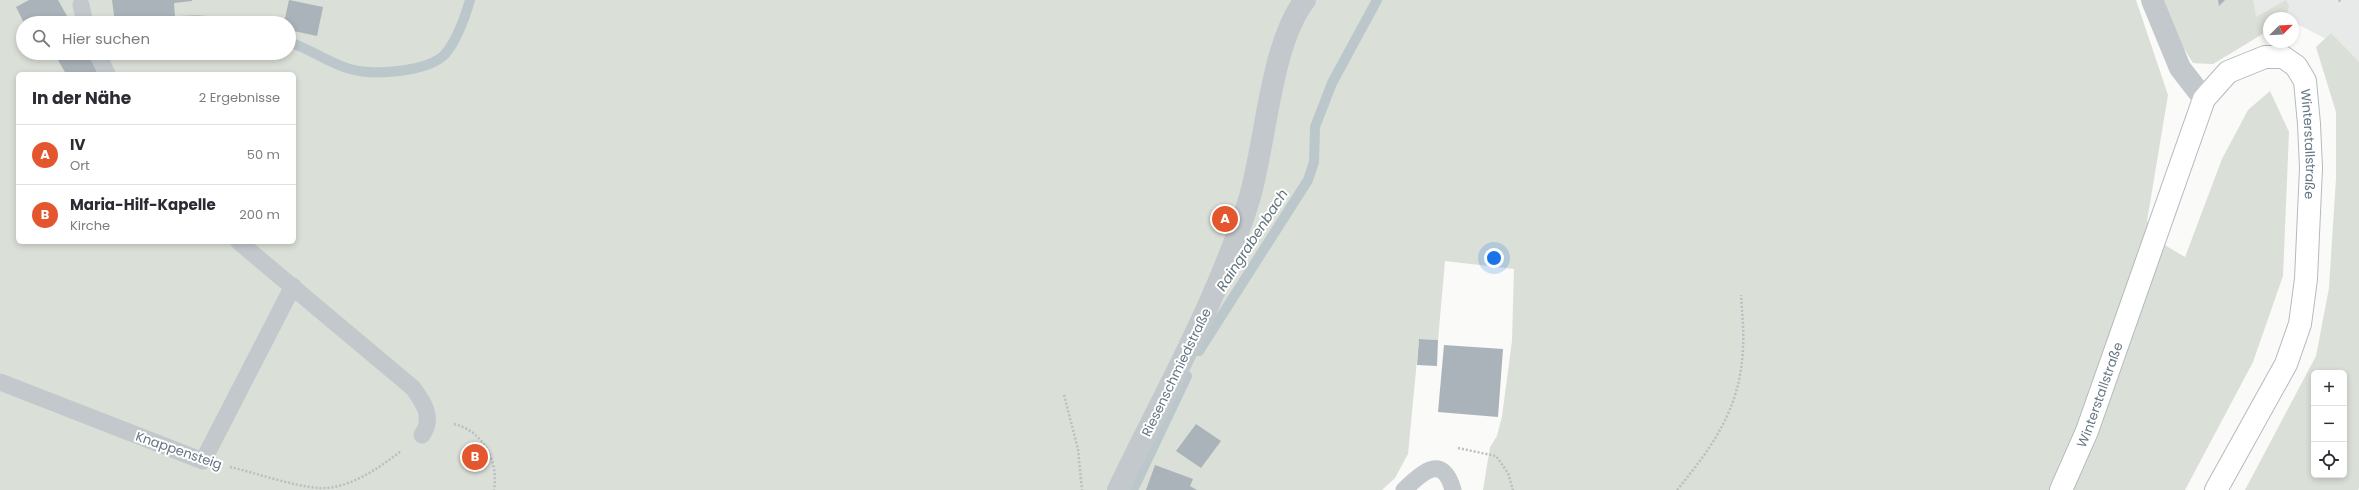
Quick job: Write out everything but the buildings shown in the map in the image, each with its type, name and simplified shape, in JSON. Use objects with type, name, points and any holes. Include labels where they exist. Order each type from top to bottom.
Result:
[{"type":"street","name":"Riesenschmiedstraße","points":[[1118,490],[1218,287],[1249,200],[1257,169],[1274,80],[1285,43],[1298,9],[1305,0]]},
{"type":"street","points":[[2152,0],[2180,68],[2204,99]]},
{"type":"street","name":"Winterstallstraße","points":[[2061,490],[2087,431],[2204,99],[2228,72],[2266,57],[2283,57],[2296,66],[2305,81],[2310,153],[2306,279],[2300,324],[2286,364],[2216,490]]},
{"type":"lane","points":[[81,5],[83,16]]},
{"type":"lane","points":[[100,60],[106,72]]},
{"type":"lane","points":[[241,244],[413,388],[423,402],[428,416],[427,428],[422,435]]},
{"type":"lane","points":[[203,461],[293,286]]},
{"type":"lane","name":"Knappensteig","points":[[0,382],[203,461]]},
{"type":"lane","points":[[1404,490],[1422,472],[1431,468],[1440,469],[1446,473],[1453,490]]},
{"type":"path","points":[[1677,490],[1706,454],[1724,427],[1735,398],[1741,373],[1743,346],[1741,295]]},
{"type":"path","points":[[1064,396],[1078,450],[1082,490]]},
{"type":"path","name":"Knappensteig","points":[[203,461],[319,488],[358,479],[377,470],[422,435],[436,428],[450,424],[465,427],[477,435],[489,450],[493,465],[494,490]]},
{"type":"path","points":[[1422,472],[1438,452],[1449,448],[1475,450],[1496,456],[1508,473],[1513,490]]},
{"type":"shaded area","points":[[0,0],[2136,0],[2168,95],[2147,221],[2163,244],[2185,257],[2222,159],[2248,110],[2270,91],[2289,132],[2283,276],[2253,362],[2185,490],[1483,490],[1490,447],[1497,436],[1502,416],[1512,341],[1514,269],[1445,261],[1438,340],[1419,339],[1408,454],[1395,478],[1382,490],[0,490]]},
{"type":"shaded area","points":[[2162,0],[2359,0],[2359,69],[2338,45],[2299,25],[2299,12],[2263,12],[2263,34],[2213,64],[2193,63]]},
{"type":"shaded area","points":[[2162,0],[2253,0],[2256,17],[2263,13],[2263,34],[2213,64],[2193,63],[2179,41]]},
{"type":"shaded area","points":[[2286,0],[2289,6],[2288,12],[2265,12]]},
{"type":"shaded area","points":[[2331,33],[2359,62],[2359,488],[2358,490],[2245,490],[2316,356],[2329,288],[2336,178],[2336,112],[2316,47]]},
{"type":"waterway","points":[[296,45],[335,63],[360,71],[386,72],[415,68],[438,59],[446,53],[458,34],[470,0]]},
{"type":"waterway","name":"Raingrabenbach","points":[[1199,351],[1308,180],[1314,162],[1315,127],[1332,83],[1377,0]]},
{"type":"waterway","name":"Raingrabenbach","points":[[1133,490],[1187,376]]},
{"type":"place","name":"IV","points":[[1225,219]]},
{"type":"place","name":"Maria-Hilf-Kapelle","points":[[475,457]]}]
